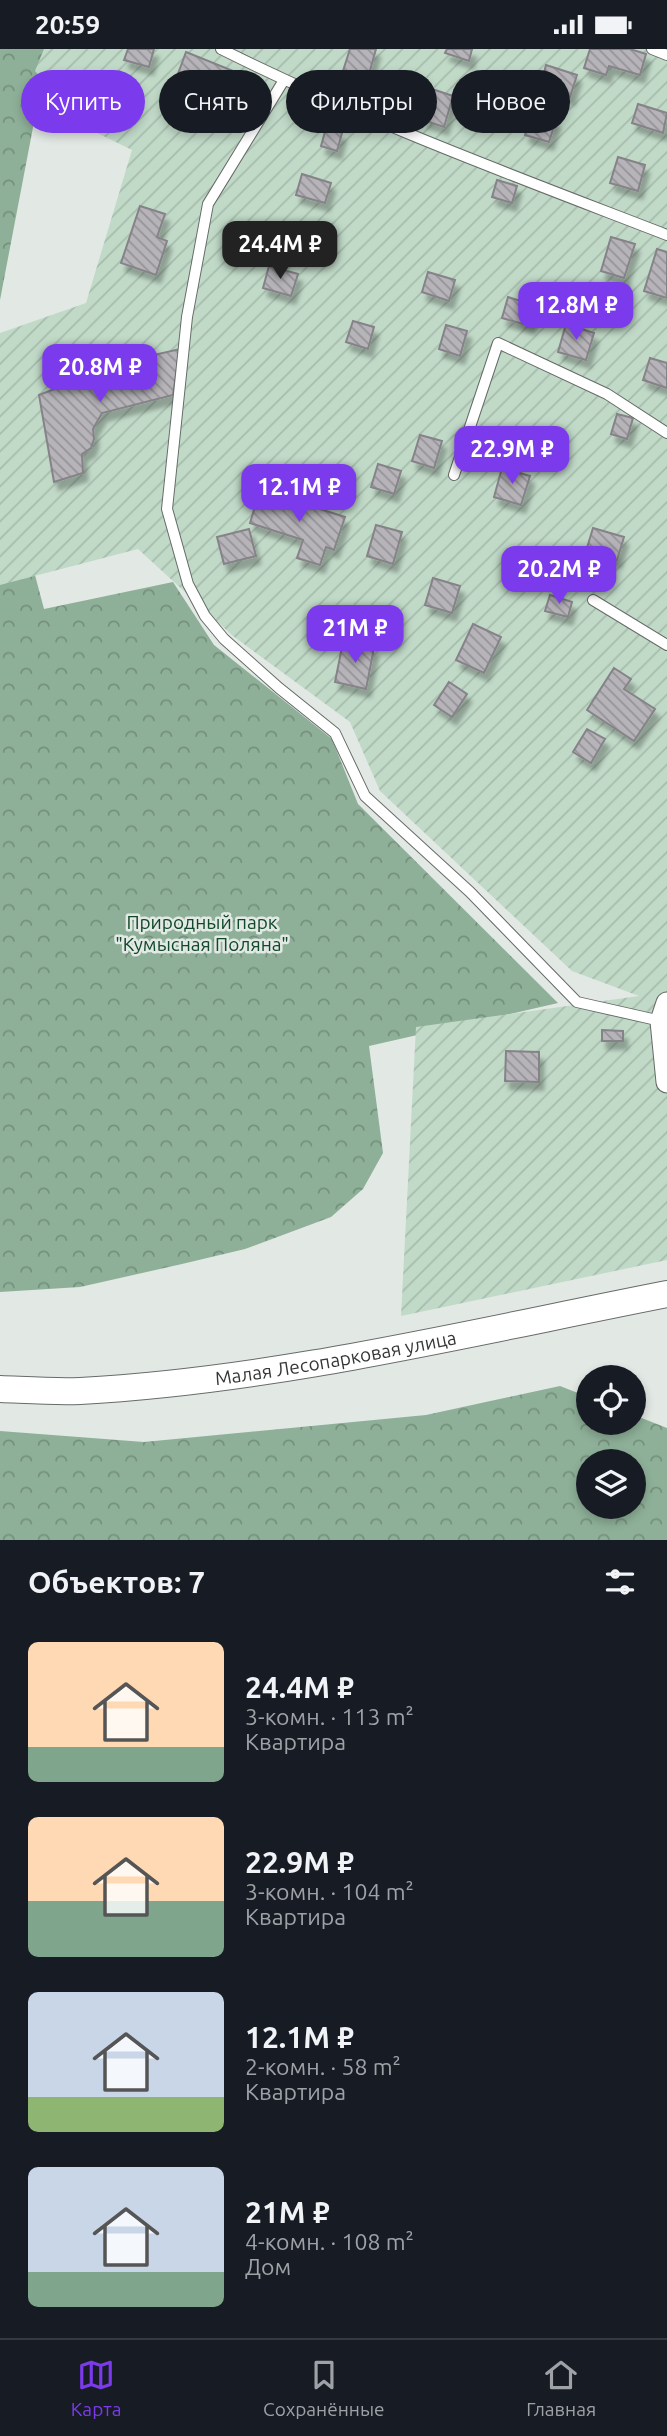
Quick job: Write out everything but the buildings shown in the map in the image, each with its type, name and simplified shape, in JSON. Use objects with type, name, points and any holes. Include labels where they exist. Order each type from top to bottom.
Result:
[{"type":"street","points":[[664,1012],[667,1081]]},
{"type":"street","name":"Малая Лесопарковая улица","points":[[0,1389],[90,1390],[183,1383],[276,1370],[667,1294]]},
{"type":"lane","points":[[221,49],[284,80],[517,177],[667,235]]},
{"type":"lane","points":[[652,49],[667,55]]},
{"type":"lane","points":[[284,80],[208,204],[189,305],[167,509],[188,584],[205,616],[224,639],[335,733],[365,796],[470,892],[578,1002],[664,1012]]},
{"type":"lane","points":[[454,475],[498,343],[607,394],[667,433]]},
{"type":"lane","points":[[593,600],[667,645]]},
{"type":"green space","points":[[0,49],[48,49],[44,70],[21,70],[21,133],[32,133],[0,300]]},
{"type":"green space","points":[[44,49],[667,49],[667,1260],[401,1316],[416,1027],[639,996],[572,971],[380,791],[350,722],[233,636],[138,549],[0,585],[0,333],[86,303],[132,150],[97,133],[145,133],[145,70],[35,70]]},
{"type":"green space","name":"Природный парк \"Кумысная Поляна\"","points":[[0,443],[44,609],[173,582],[214,645],[332,739],[358,804],[558,1003],[369,1046],[383,1153],[363,1189],[331,1217],[245,1249],[182,1264],[80,1287],[0,1292]]},
{"type":"green space","points":[[560,1386],[576,1392],[576,1435],[646,1435],[646,1420],[667,1428],[667,1540],[0,1540],[0,1431],[144,1442],[426,1415]]}]
